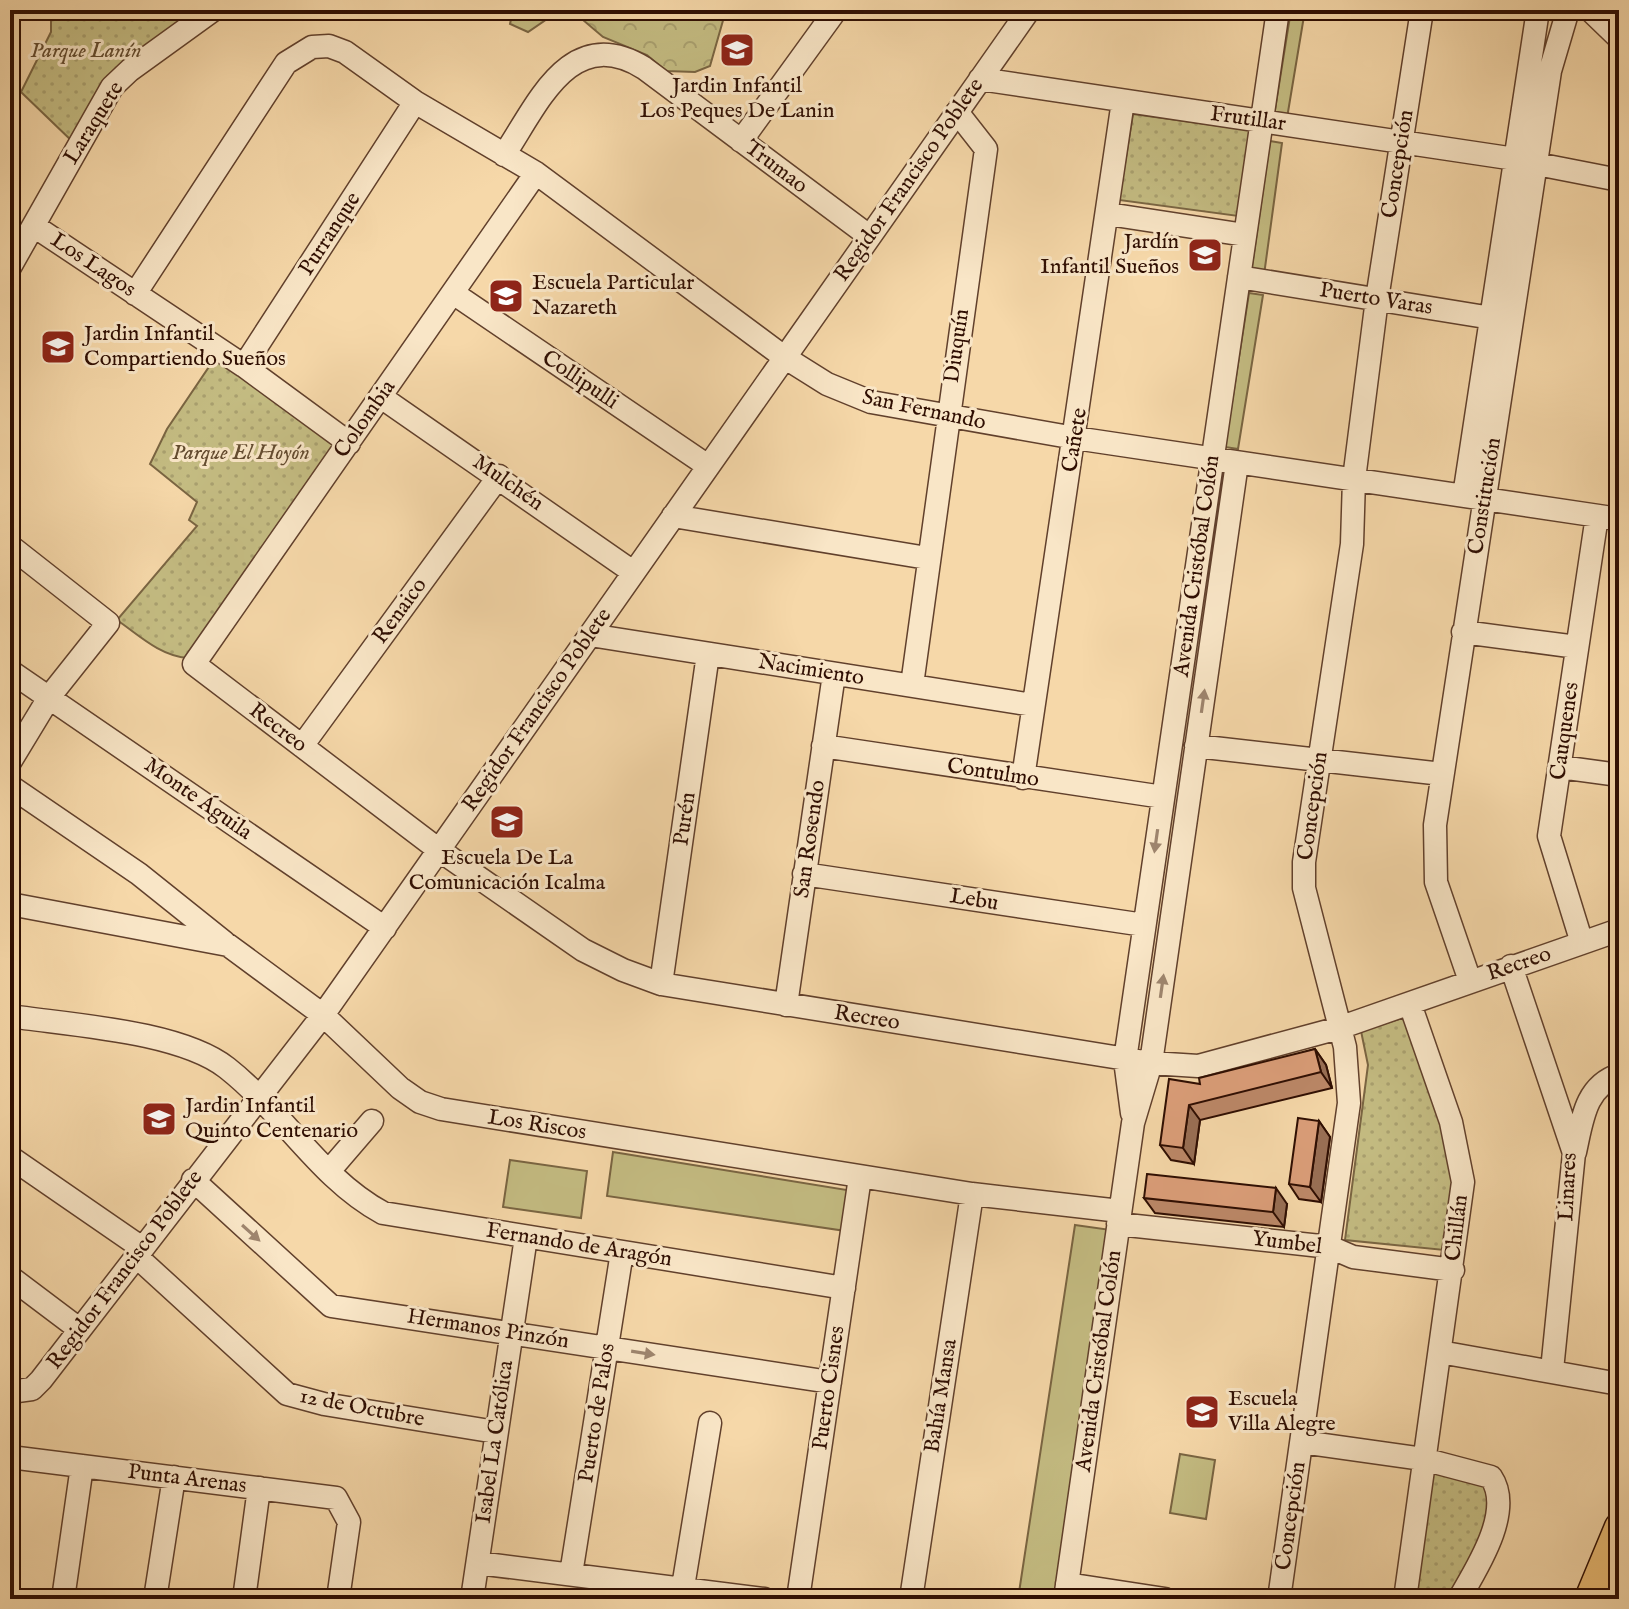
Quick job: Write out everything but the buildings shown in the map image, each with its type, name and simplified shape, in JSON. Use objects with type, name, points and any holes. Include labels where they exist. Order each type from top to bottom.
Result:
[{"type":"main road","points":[[1589,1599],[1612,1553],[1619,1527]]},
{"type":"street","name":"Laraquete","points":[[10,267],[112,87],[130,70],[213,10]]},
{"type":"street","points":[[741,141],[836,10]]},
{"type":"street","name":"Regidor Francisco Poblete","points":[[17,1392],[41,1380],[323,1015],[1029,10]]},
{"type":"street","name":"Avenida Cristóbal Colón","points":[[1133,1123],[1125,1060],[1278,10]]},
{"type":"street","name":"Concepción","points":[[1279,1599],[1349,1103],[1348,1067],[1304,888],[1304,862],[1352,544],[1354,479],[1377,299],[1422,10]]},
{"type":"street","name":"Constitución","points":[[1474,497],[1514,322],[1538,10]]},
{"type":"street","name":"Constitución","points":[[1470,981],[1436,882],[1434,845],[1463,632],[1491,318],[1526,162],[1568,10]]},
{"type":"street","points":[[1590,10],[1619,38]]},
{"type":"street","name":"San Fernando","points":[[135,294],[286,63],[312,47],[337,49],[415,102],[536,173],[784,357],[827,384],[871,402],[946,418],[1608,518]]},
{"type":"street","name":"Trumao","points":[[504,155],[561,70],[595,55],[633,61],[869,236]]},
{"type":"street","name":"Frutillar","points":[[980,79],[1401,142],[1619,180]]},
{"type":"street","name":"Cañete","points":[[1023,778],[1123,101]]},
{"type":"street","name":"Purranque","points":[[244,366],[415,102]]},
{"type":"street","name":"Diuquín","points":[[912,685],[946,418],[986,149],[957,112]]},
{"type":"street","name":"Colombia","points":[[194,664],[536,173]]},
{"type":"street","points":[[1108,214],[1245,235]]},
{"type":"street","name":"Los Lagos","points":[[34,226],[244,366],[349,443]]},
{"type":"street","name":"Puerto Varas","points":[[1239,277],[1514,322]]},
{"type":"street","name":"Collipulli","points":[[453,293],[708,466]]},
{"type":"street","name":"Mulchén","points":[[381,397],[499,476],[633,572]]},
{"type":"street","name":"Avenida Cristóbal Colón","points":[[1066,1592],[1133,1123],[1151,1063],[1237,463]]},
{"type":"street","name":"Renaico","points":[[302,746],[499,476]]},
{"type":"street","points":[[673,516],[927,558]]},
{"type":"street","name":"Cauquenes","points":[[1582,943],[1549,836],[1577,647],[1608,518]]},
{"type":"street","points":[[10,546],[108,623],[50,696],[10,762]]},
{"type":"street","points":[[1463,632],[1577,647]]},
{"type":"street","name":"Nacimiento","points":[[590,635],[1033,705]]},
{"type":"street","name":"Purén","points":[[661,984],[708,654]]},
{"type":"street","name":"Recreo","points":[[194,664],[439,850],[583,950],[661,984],[1125,1060],[1198,1066],[1339,1028],[1619,930]]},
{"type":"street","name":"Monte Águila","points":[[10,671],[385,928]]},
{"type":"street","name":"San Rosendo","points":[[786,1005],[834,674]]},
{"type":"street","name":"Contulmo","points":[[823,746],[1163,797]]},
{"type":"street","points":[[1196,746],[1442,774]]},
{"type":"street","points":[[1560,767],[1619,775]]},
{"type":"street","points":[[10,786],[139,874],[228,945]]},
{"type":"street","name":"Lebu","points":[[804,874],[1144,925]]},
{"type":"street","name":"Los Riscos","points":[[10,904],[228,945],[323,1015],[400,1088],[420,1102],[441,1109],[1119,1218]]},
{"type":"street","name":"Linares","points":[[1511,966],[1574,1153],[1552,1370]]},
{"type":"street","name":"Chillán","points":[[1405,1599],[1463,1182],[1459,1153],[1410,1004]]},
{"type":"street","name":"Fernando de Aragón","points":[[10,1016],[174,1043],[225,1066],[357,1199],[383,1213],[844,1288]]},
{"type":"street","points":[[1574,1153],[1586,1106],[1594,1091],[1607,1079],[1619,1075]]},
{"type":"street","points":[[329,1171],[372,1121]]},
{"type":"street","name":"12 de Octubre","points":[[10,1157],[139,1252],[287,1394],[324,1404],[496,1432]]},
{"type":"street","name":"Puerto Cisnes","points":[[798,1599],[860,1177]]},
{"type":"street","name":"Hermanos Pinzón","points":[[193,1180],[331,1306],[830,1382]]},
{"type":"street","name":"Bahía Mansa","points":[[911,1599],[972,1194]]},
{"type":"street","name":"Yumbel","points":[[1119,1218],[1330,1247],[1353,1257],[1453,1270]]},
{"type":"street","name":"Isabel La Católica","points":[[472,1599],[526,1237]]},
{"type":"street","name":"Puerto de Palos","points":[[571,1574],[622,1252]]},
{"type":"street","points":[[10,1277],[79,1329]]},
{"type":"street","points":[[1440,1352],[1619,1384]]},
{"type":"street","points":[[682,1593],[710,1423]]},
{"type":"street","points":[[1302,1442],[1423,1459],[1491,1477],[1498,1487],[1491,1532],[1478,1566],[1459,1599]]},
{"type":"street","name":"Punta Arenas","points":[[10,1457],[336,1498],[349,1522],[338,1599]]},
{"type":"street","points":[[63,1599],[82,1466]]},
{"type":"street","points":[[155,1599],[174,1477]]},
{"type":"street","points":[[244,1599],[259,1488]]},
{"type":"street","points":[[478,1563],[571,1574],[682,1593],[764,1599]]},
{"type":"street","points":[[1066,1592],[1165,1599]]},
{"type":"green space","name":"Parque Lanín","points":[[51,10],[199,10],[184,21],[75,144],[21,92],[51,32]]},
{"type":"green space","points":[[513,10],[726,10],[710,66],[695,72],[666,71],[647,55],[603,37],[576,14],[553,15],[528,32],[510,24]]},
{"type":"green space","points":[[1291,10],[1305,10],[1286,124],[1273,122]]},
{"type":"green space","points":[[1133,114],[1250,130],[1238,216],[1119,200]]},
{"type":"green space","points":[[1270,141],[1282,143],[1264,275],[1251,273]]},
{"type":"green space","points":[[1249,293],[1263,295],[1238,449],[1225,447]]},
{"type":"green space","name":"Parque El Hoyón","points":[[217,355],[338,441],[187,658],[159,649],[117,620],[197,526],[189,520],[197,502],[150,464],[167,429]]},
{"type":"green space","points":[[1412,1015],[1458,1161],[1444,1250],[1345,1240],[1368,1065],[1361,1031]]},
{"type":"green space","points":[[613,1152],[853,1191],[846,1231],[607,1196]]},
{"type":"green space","points":[[510,1160],[587,1171],[581,1218],[503,1207]]},
{"type":"green space","points":[[1075,1225],[1111,1230],[1057,1599],[1018,1599]]},
{"type":"green space","points":[[1180,1454],[1215,1460],[1206,1519],[1170,1513]]},
{"type":"green space","points":[[1431,1472],[1488,1484],[1494,1494],[1477,1551],[1449,1599],[1413,1599]]},
{"type":"place","name":"Jardin Infantil Los Peques De Lanin","points":[[737,50]]},
{"type":"place","name":"Jardín Infantil Sueños","points":[[1205,255]]},
{"type":"place","name":"Escuela Particular Nazareth","points":[[506,296]]},
{"type":"place","name":"Jardin Infantil Compartiendo Sueños","points":[[58,347]]},
{"type":"place","name":"Escuela De La Comunicación Icalma","points":[[507,822]]},
{"type":"place","name":"Jardin Infantil Quinto Centenario","points":[[159,1119]]},
{"type":"place","name":"Escuela Villa Alegre","points":[[1202,1412]]}]
